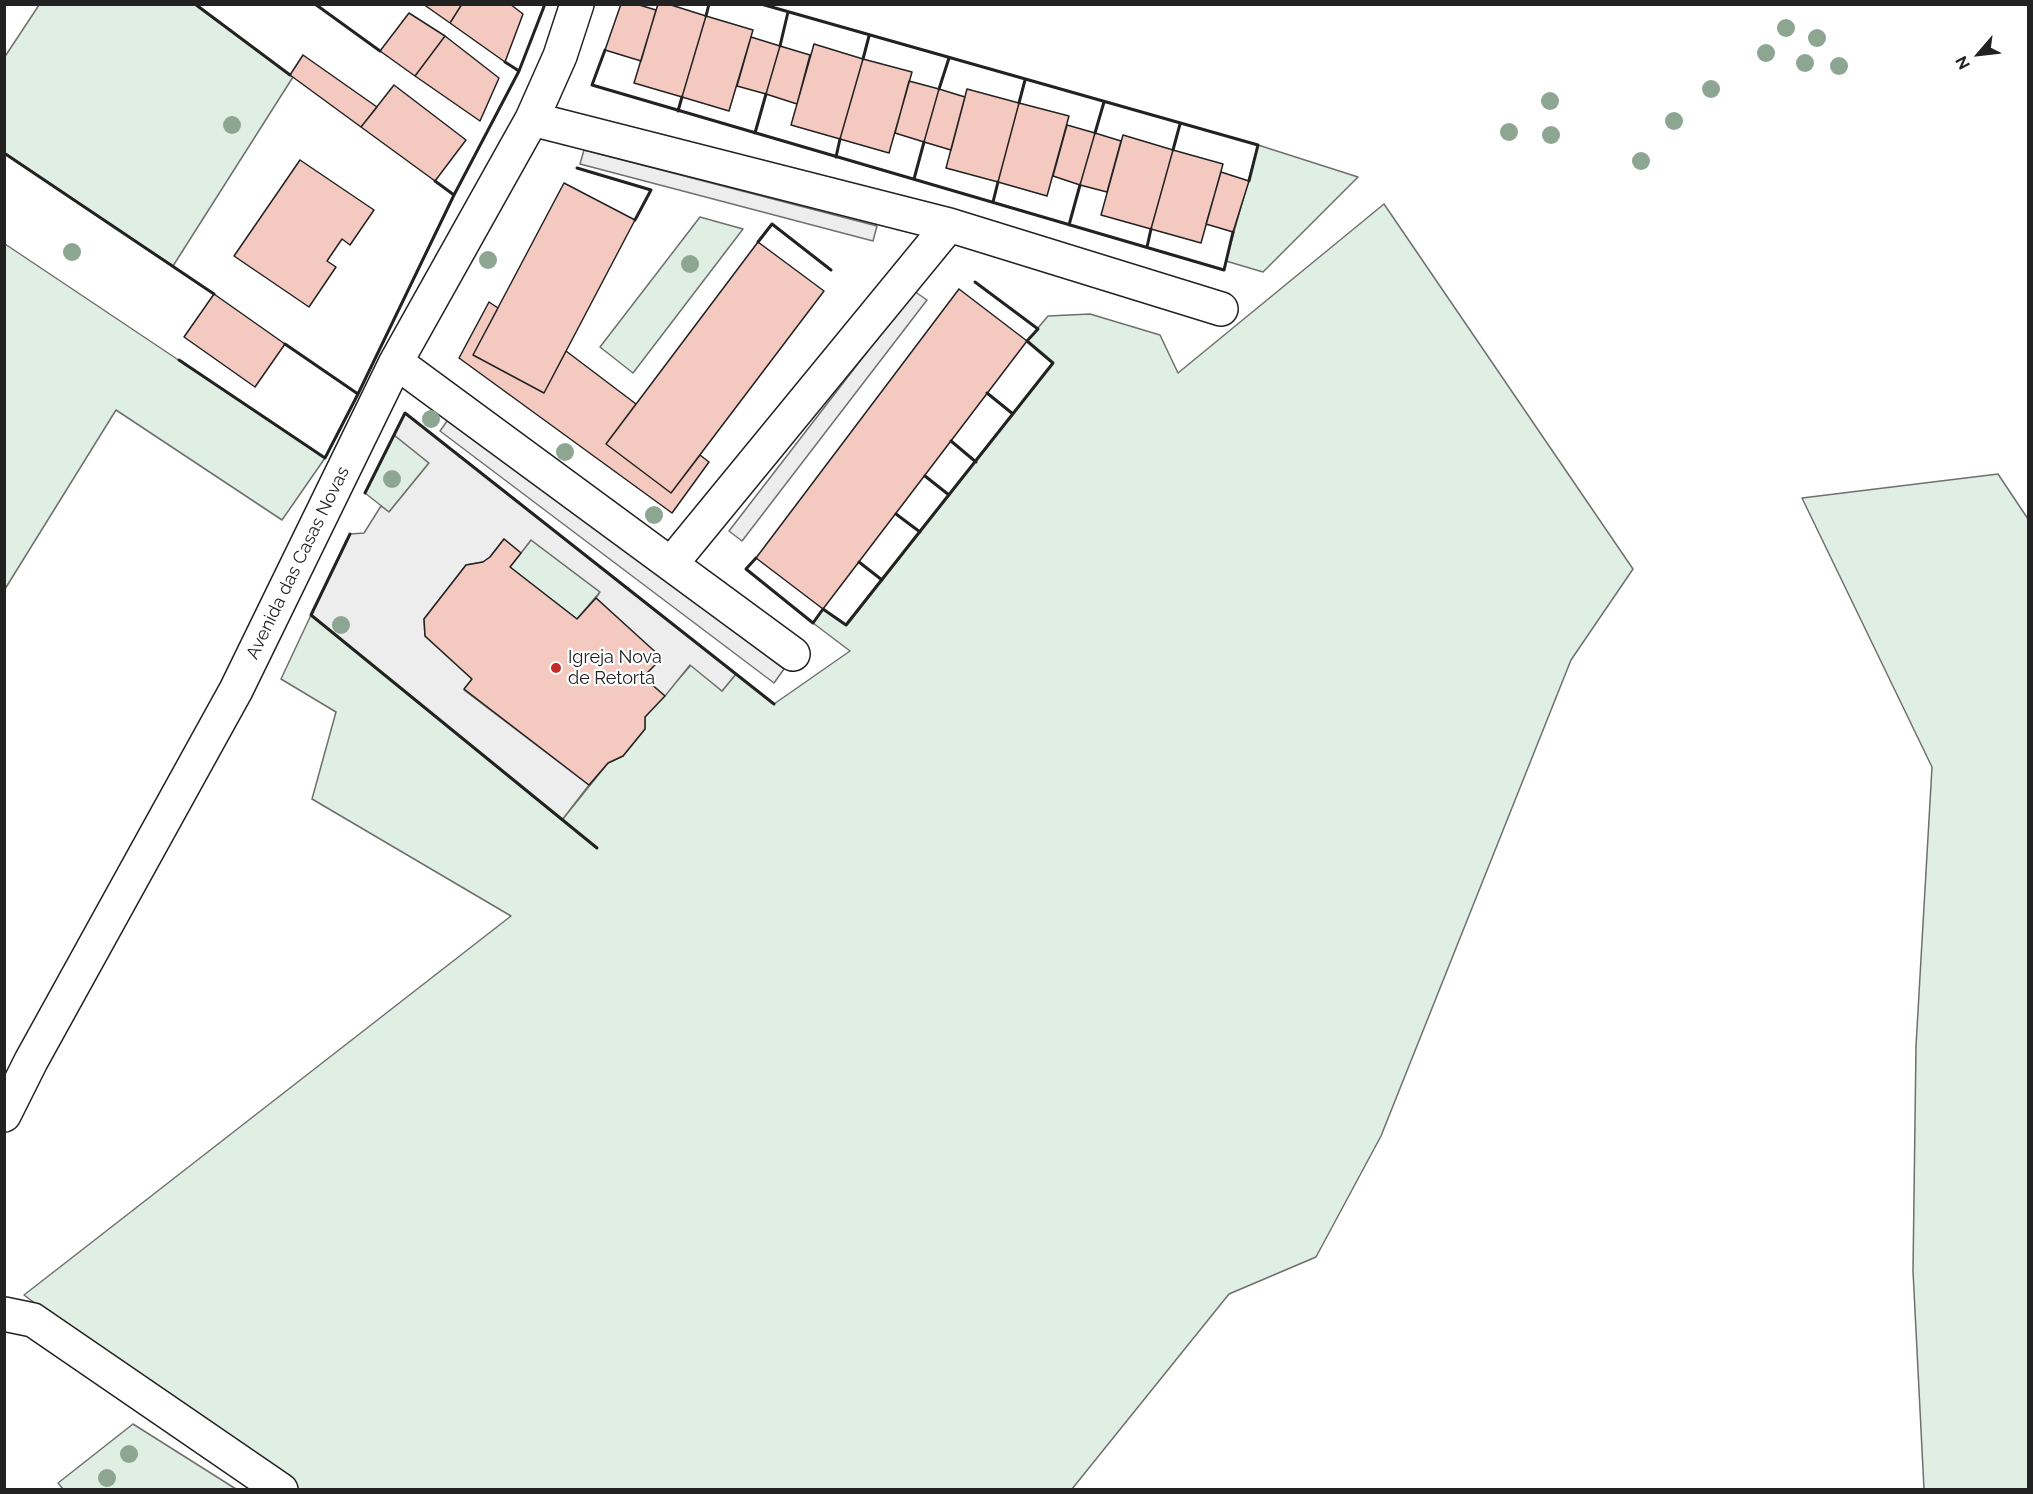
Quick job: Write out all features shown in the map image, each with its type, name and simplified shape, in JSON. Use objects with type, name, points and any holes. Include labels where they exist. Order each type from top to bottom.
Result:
[{"type":"street","name":"Avenida das Casas Novas","points":[[4,1116],[31,1061],[236,690],[396,362],[532,118],[560,56],[577,4]]},
{"type":"street","points":[[532,118],[949,225],[1221,309]]},
{"type":"street","points":[[671,564],[949,225]]},
{"type":"street","points":[[396,362],[794,654]]},
{"type":"street","points":[[4,1314],[33,1320],[281,1490]]},
{"type":"green space","points":[[39,5],[195,5],[293,77],[173,266],[5,153],[4,58]]},
{"type":"green space","points":[[1258,145],[1358,177],[1263,272],[1226,261]]},
{"type":"green space","points":[[1384,204],[1633,569],[1571,660],[1381,1136],[1316,1257],[1229,1294],[1072,1489],[283,1489],[24,1295],[511,916],[312,799],[336,712],[281,679],[311,615],[562,820],[608,763],[623,756],[645,729],[645,717],[691,665],[722,691],[736,674],[774,704],[850,651],[813,623],[823,609],[847,625],[1053,363],[1027,341],[1048,316],[1090,314],[1160,335],[1178,373]]},
{"type":"green space","points":[[700,217],[743,229],[633,373],[600,347]]},
{"type":"green space","points":[[5,244],[325,458],[282,520],[116,410],[5,589]]},
{"type":"green space","points":[[394,435],[429,463],[389,512],[365,493]]},
{"type":"green space","points":[[1998,474],[2028,519],[2028,1489],[1924,1489],[1913,1271],[1916,1046],[1932,767],[1802,498]]},
{"type":"green space","points":[[531,540],[600,592],[577,619],[510,567]]},
{"type":"green space","points":[[133,1424],[236,1489],[63,1489],[58,1483]]},
{"type":"shaded area","points":[[584,150],[877,226],[873,241],[580,164]]},
{"type":"shaded area","points":[[914,291],[927,300],[742,541],[729,531]]},
{"type":"shaded area","points":[[405,413],[736,674],[722,691],[690,665],[665,696],[643,677],[661,658],[596,598],[600,592],[531,540],[521,553],[504,539],[483,562],[466,565],[424,619],[425,636],[472,679],[464,690],[589,785],[562,820],[311,615],[350,534],[364,533],[381,506],[389,512],[429,463],[394,435]]},
{"type":"shaded area","points":[[450,417],[784,669],[774,683],[440,431]]},
{"type":"building","points":[[423,4],[462,4],[450,23]]},
{"type":"building","points":[[462,4],[510,4],[523,14],[505,62],[450,23]]},
{"type":"building","points":[[621,4],[636,4],[656,10],[641,61],[605,50]]},
{"type":"building","points":[[658,4],[668,4],[706,16],[682,97],[634,83]]},
{"type":"building","points":[[409,13],[445,36],[415,76],[380,51]]},
{"type":"building","points":[[706,16],[753,30],[729,111],[682,97]]},
{"type":"building","points":[[445,36],[499,78],[480,121],[415,76]]},
{"type":"building","points":[[751,37],[780,46],[766,94],[737,86]]},
{"type":"building","points":[[814,44],[863,59],[840,139],[791,125]]},
{"type":"building","points":[[780,46],[810,55],[797,104],[766,94]]},
{"type":"building","points":[[303,55],[377,107],[361,127],[290,75]]},
{"type":"building","points":[[863,59],[912,72],[889,153],[840,139]]},
{"type":"building","points":[[909,81],[939,89],[924,142],[895,133]]},
{"type":"building","points":[[394,85],[466,140],[435,181],[361,127]]},
{"type":"building","points":[[939,89],[965,97],[951,150],[924,142]]},
{"type":"building","points":[[967,89],[1019,103],[998,182],[946,168]]},
{"type":"building","points":[[1019,103],[1069,116],[1047,196],[998,182]]},
{"type":"building","points":[[1067,125],[1095,133],[1080,185],[1053,176]]},
{"type":"building","points":[[1095,133],[1121,141],[1107,192],[1080,185]]},
{"type":"building","points":[[1123,135],[1173,150],[1151,229],[1101,215]]},
{"type":"building","points":[[1173,150],[1223,164],[1201,243],[1151,229]]},
{"type":"building","points":[[300,160],[374,210],[350,245],[342,239],[327,261],[336,267],[309,307],[234,256]]},
{"type":"building","points":[[1221,172],[1249,181],[1233,232],[1206,224]]},
{"type":"building","points":[[564,183],[635,220],[544,393],[473,355]]},
{"type":"building","points":[[758,242],[824,291],[671,493],[606,444]]},
{"type":"building","points":[[959,289],[1027,341],[823,609],[756,558]]},
{"type":"building","points":[[214,294],[285,344],[255,387],[184,337]]},
{"type":"building","points":[[489,302],[498,308],[473,355],[544,393],[566,351],[636,404],[606,444],[671,493],[700,455],[709,462],[672,513],[459,358]]},
{"type":"building","name":"Igreja Nova de Retorta","points":[[504,539],[521,553],[510,567],[577,619],[596,598],[662,658],[643,677],[665,696],[645,717],[645,729],[623,756],[608,763],[589,785],[464,689],[472,679],[425,636],[424,619],[466,565],[483,562]]},
{"type":"wall","points":[[195,4],[290,75]]},
{"type":"wall","points":[[315,4],[380,51]]},
{"type":"wall","points":[[358,394],[454,195],[519,71],[545,4]]},
{"type":"wall","points":[[706,16],[709,4]]},
{"type":"wall","points":[[761,4],[1258,145],[1249,181]]},
{"type":"wall","points":[[780,46],[788,12]]},
{"type":"wall","points":[[863,59],[869,36]]},
{"type":"wall","points":[[605,50],[592,85],[1224,270],[1233,232]]},
{"type":"wall","points":[[939,89],[949,58]]},
{"type":"wall","points":[[505,62],[519,71]]},
{"type":"wall","points":[[1019,103],[1025,80]]},
{"type":"wall","points":[[755,133],[766,94]]},
{"type":"wall","points":[[678,111],[682,97]]},
{"type":"wall","points":[[1095,133],[1104,102]]},
{"type":"wall","points":[[1173,150],[1180,124]]},
{"type":"wall","points":[[836,157],[840,139]]},
{"type":"wall","points":[[914,179],[924,142]]},
{"type":"wall","points":[[4,153],[214,294]]},
{"type":"wall","points":[[577,168],[651,190],[635,220]]},
{"type":"wall","points":[[435,181],[454,195]]},
{"type":"wall","points":[[993,202],[998,182]]},
{"type":"wall","points":[[1069,225],[1080,185]]},
{"type":"wall","points":[[758,242],[772,224],[831,270]]},
{"type":"wall","points":[[1147,247],[1151,229]]},
{"type":"wall","points":[[756,558],[746,569],[813,623],[823,609],[846,625],[1053,363],[1027,341],[1038,329],[975,282]]},
{"type":"wall","points":[[179,360],[325,458],[358,394],[285,344]]},
{"type":"wall","points":[[987,393],[1013,414]]},
{"type":"wall","points":[[365,493],[405,413],[774,704]]},
{"type":"wall","points":[[951,441],[976,462]]},
{"type":"wall","points":[[925,476],[949,495]]},
{"type":"wall","points":[[896,514],[920,532]]},
{"type":"wall","points":[[350,534],[311,615],[597,848]]},
{"type":"wall","points":[[859,562],[882,580]]},
{"type":"place","name":"Igreja Nova de Retorta","points":[[556,668]]}]
